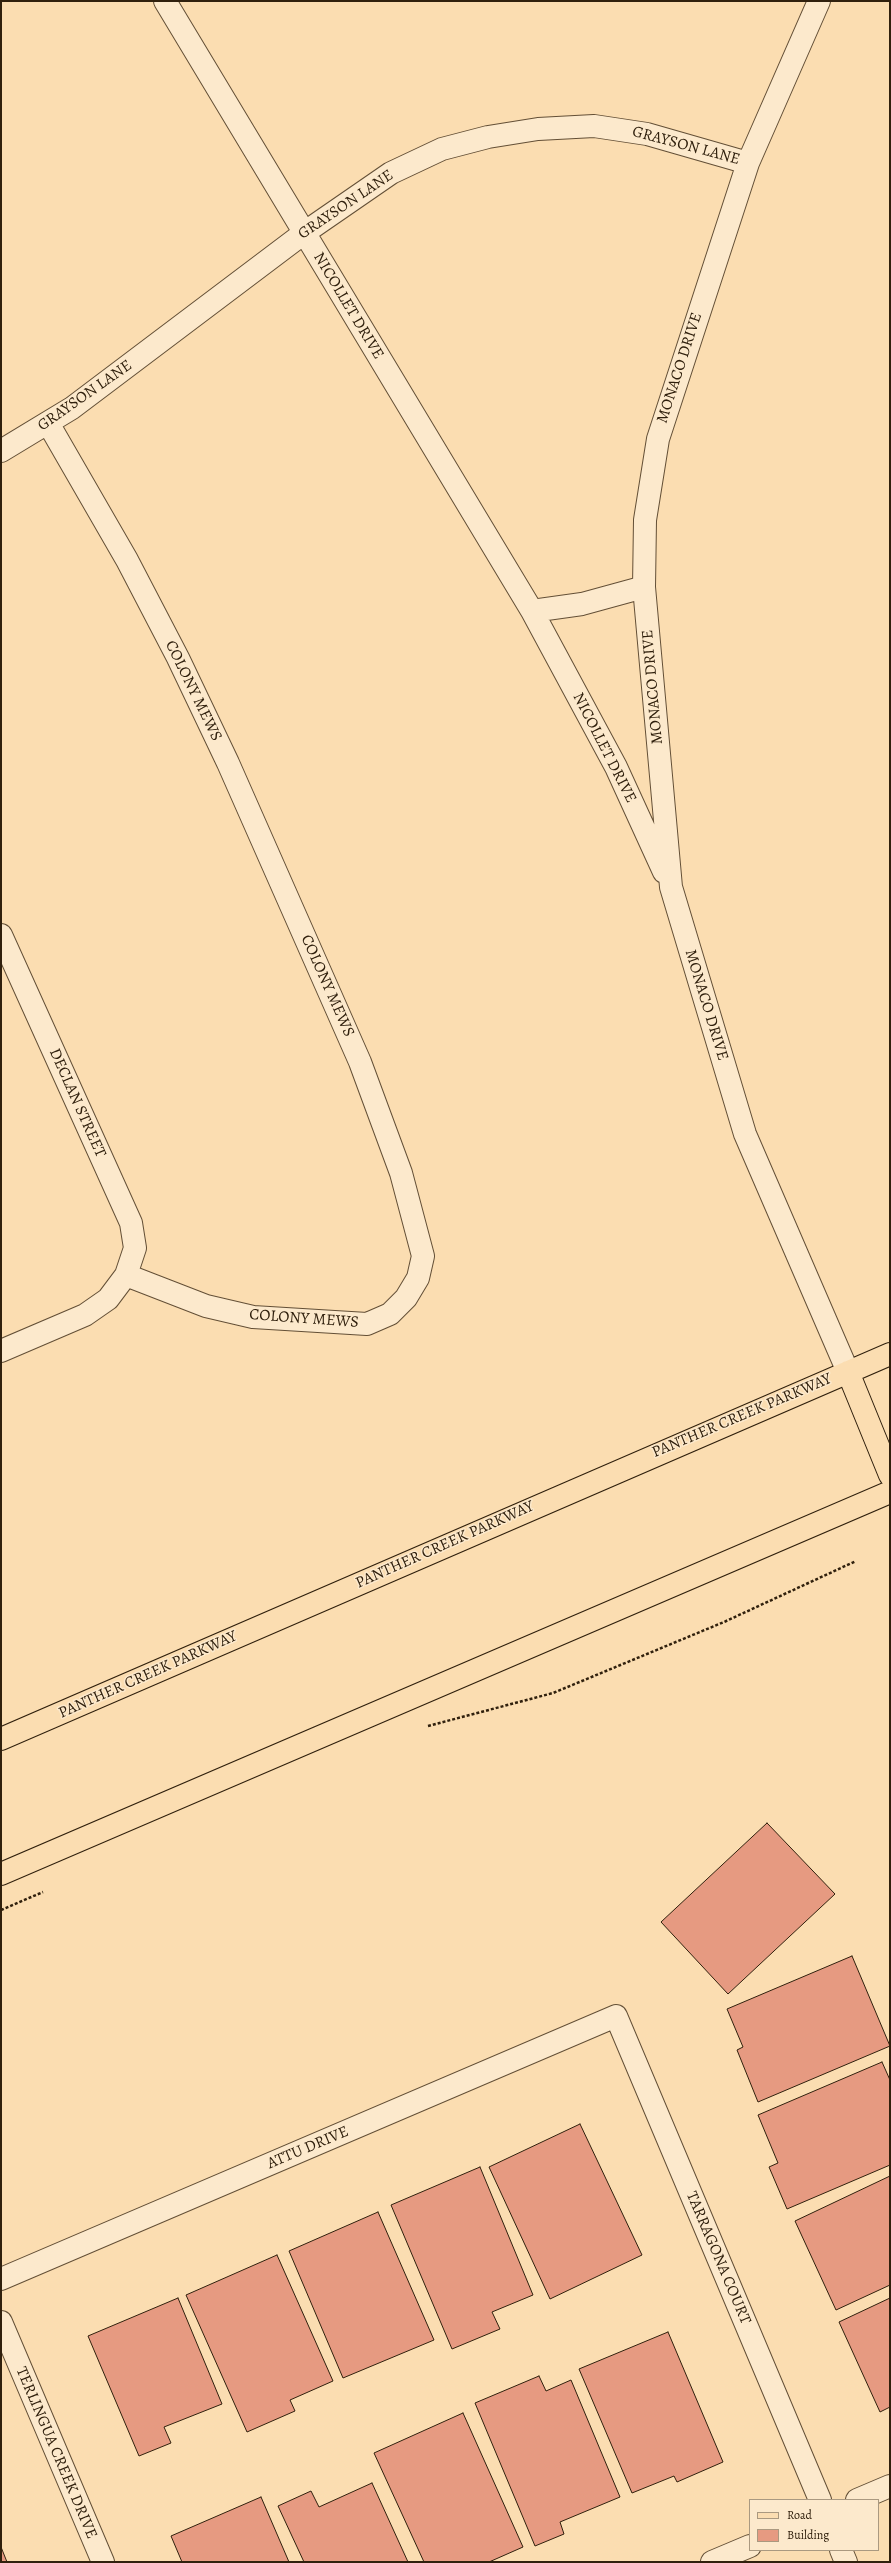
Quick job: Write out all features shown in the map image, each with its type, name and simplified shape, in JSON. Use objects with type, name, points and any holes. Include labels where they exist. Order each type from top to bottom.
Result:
[{"type":"main road","name":"PANTHER CREEK PARKWAY","points":[[1,1739],[890,1354]]},
{"type":"main road","points":[[848,1372],[890,1475]]},
{"type":"main road","points":[[1,1874],[890,1492]]},
{"type":"street","name":"NICOLLET DRIVE","points":[[165,1],[532,610],[616,767],[671,887]]},
{"type":"street","name":"MONACO DRIVE","points":[[819,1],[748,163],[658,439],[645,520],[644,587],[671,887],[745,1134],[848,1372]]},
{"type":"street","name":"GRAYSON LANE","points":[[1,451],[72,408],[304,233],[391,173],[442,149],[488,137],[538,129],[594,126],[647,134],[748,163]]},
{"type":"street","name":"COLONY MEWS","points":[[48,423],[127,560],[178,658],[232,770],[360,1062],[401,1173],[422,1256],[418,1278],[406,1298],[390,1314],[367,1324],[253,1318],[206,1306],[126,1275]]},
{"type":"street","points":[[532,610],[582,604],[644,587]]},
{"type":"street","name":"DECLAN STREET","points":[[1,935],[131,1222],[135,1248],[126,1275],[108,1298],[84,1315],[1,1351]]},
{"type":"street","name":"ATTU DRIVE","points":[[1,2279],[616,2016]]},
{"type":"street","name":"TARRAGONA COURT","points":[[616,2016],[820,2499]]},
{"type":"street","name":"TERLINGUA CREEK DRIVE","points":[[1,2322],[103,2562]]},
{"type":"street","points":[[859,2499],[890,2486]]},
{"type":"street","points":[[712,2562],[749,2546]]},
{"type":"street","points":[[841,2551],[846,2562]]},
{"type":"path","points":[[422,1728],[553,1693],[724,1622],[856,1562]]},
{"type":"path","points":[[1,1910],[50,1889]]},
{"type":"building","points":[[767,1823],[835,1894],[728,1994],[661,1922]]},
{"type":"building","points":[[852,1956],[890,2046],[758,2102],[737,2050],[743,2047],[727,2009]]},
{"type":"building","points":[[882,2062],[890,2080],[890,2165],[787,2209],[769,2167],[778,2163],[758,2115]]},
{"type":"building","points":[[580,2124],[642,2255],[550,2299],[489,2167]]},
{"type":"building","points":[[480,2167],[533,2295],[492,2312],[500,2329],[452,2349],[391,2205]]},
{"type":"building","points":[[890,2176],[890,2285],[836,2310],[795,2221]]},
{"type":"building","points":[[378,2212],[434,2340],[343,2378],[289,2251]]},
{"type":"building","points":[[277,2255],[333,2381],[290,2400],[295,2411],[247,2432],[186,2295]]},
{"type":"building","points":[[178,2298],[222,2404],[164,2427],[171,2443],[139,2456],[88,2336]]},
{"type":"building","points":[[890,2298],[890,2407],[880,2412],[839,2322]]},
{"type":"building","points":[[668,2332],[723,2462],[677,2482],[674,2476],[632,2493],[579,2369]]},
{"type":"building","points":[[539,2376],[546,2391],[571,2380],[620,2497],[560,2522],[564,2534],[535,2546],[475,2403]]},
{"type":"building","points":[[463,2413],[523,2547],[489,2562],[424,2562],[374,2453]]},
{"type":"building","points":[[372,2483],[408,2562],[304,2562],[278,2506],[311,2491],[319,2507]]},
{"type":"building","points":[[261,2497],[289,2562],[182,2562],[171,2536]]},
{"type":"building","points":[[1,2547],[7,2562],[1,2562]]}]
